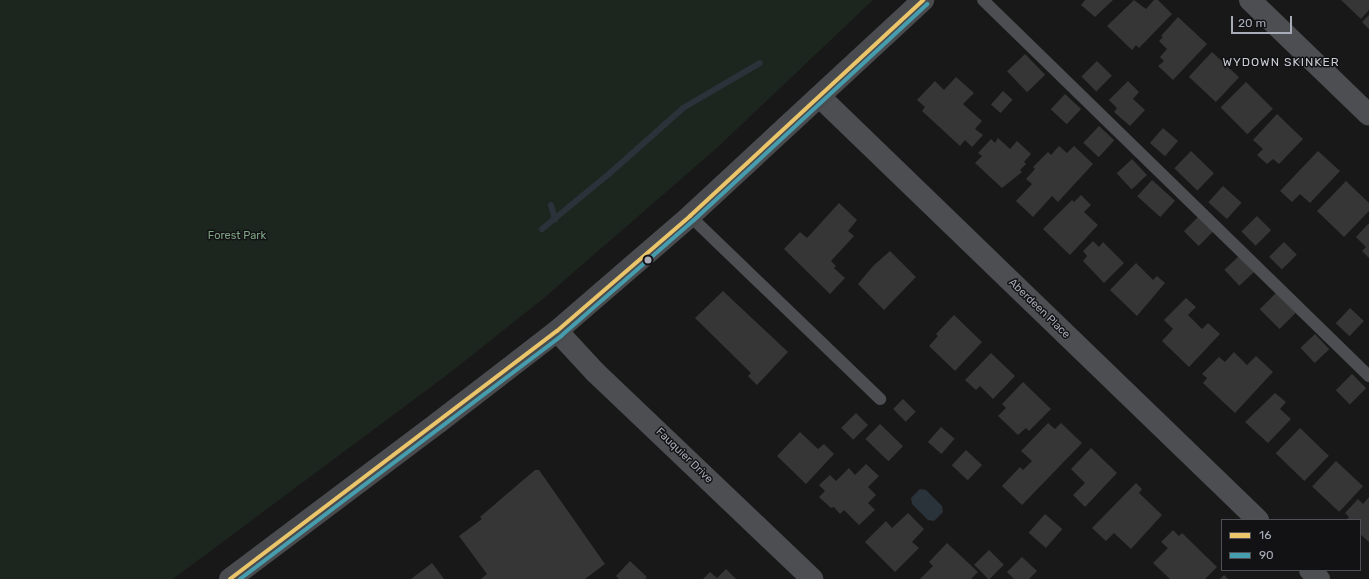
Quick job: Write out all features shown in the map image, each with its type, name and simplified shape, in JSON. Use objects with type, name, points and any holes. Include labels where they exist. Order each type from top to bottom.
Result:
[{"type":"main road","points":[[230,579],[439,422],[557,330],[690,216],[923,0]]},
{"type":"street","points":[[1250,0],[1369,116]]},
{"type":"street","name":"Aberdeen Place","points":[[820,97],[1257,519]]},
{"type":"street","name":"Fauquier Drive","points":[[557,330],[592,368],[812,579]]},
{"type":"street","points":[[1311,571],[1319,579]]},
{"type":"lane","points":[[983,0],[1369,376]]},
{"type":"lane","points":[[690,216],[880,399]]},
{"type":"green space","name":"Forest Park","points":[[0,0],[873,0],[718,147],[544,298],[451,372],[173,579],[0,579]]},
{"type":"shaded area","points":[[920,489],[926,490],[942,506],[943,512],[934,521],[928,520],[912,504],[911,498]]},
{"type":"building","points":[[1085,0],[1113,0],[1095,17],[1081,5]]},
{"type":"building","points":[[1134,0],[1146,9],[1154,0],[1158,0],[1172,14],[1139,48],[1136,45],[1132,50],[1107,26]]},
{"type":"building","points":[[1341,0],[1369,0],[1369,10],[1361,19]]},
{"type":"building","points":[[1369,15],[1369,29],[1362,22]]},
{"type":"building","points":[[1178,17],[1207,44],[1173,80],[1158,66],[1164,61],[1160,57],[1167,49],[1159,41],[1163,37],[1161,36]]},
{"type":"building","points":[[1212,52],[1239,77],[1216,102],[1189,77]]},
{"type":"building","points":[[1025,54],[1045,75],[1027,92],[1007,71]]},
{"type":"building","points":[[1097,61],[1112,76],[1096,91],[1081,77]]},
{"type":"building","points":[[956,77],[974,93],[963,104],[982,121],[975,129],[983,135],[972,147],[965,140],[960,146],[922,111],[925,107],[917,100],[935,81],[944,90]]},
{"type":"building","points":[[1128,81],[1139,92],[1133,99],[1145,110],[1130,126],[1114,112],[1117,108],[1109,100]]},
{"type":"building","points":[[1246,82],[1273,109],[1247,134],[1221,107]]},
{"type":"building","points":[[1003,91],[1013,100],[1001,113],[991,104]]},
{"type":"building","points":[[1065,94],[1081,109],[1067,124],[1051,109]]},
{"type":"building","points":[[1277,114],[1303,139],[1279,164],[1273,159],[1267,164],[1257,155],[1263,149],[1253,140]]},
{"type":"building","points":[[1099,126],[1114,140],[1099,157],[1083,143]]},
{"type":"building","points":[[1163,128],[1178,141],[1165,156],[1150,143]]},
{"type":"building","points":[[998,138],[1010,149],[1017,141],[1031,154],[1024,162],[1026,164],[1020,170],[1022,172],[1002,188],[975,163],[982,156],[978,153],[991,139],[995,143]]},
{"type":"building","points":[[1059,146],[1067,153],[1074,146],[1093,164],[1058,202],[1052,196],[1033,217],[1016,201],[1032,184],[1026,179],[1035,169],[1033,167],[1048,152],[1051,155]]},
{"type":"building","points":[[1191,151],[1214,173],[1197,190],[1174,168]]},
{"type":"building","points":[[1318,151],[1340,171],[1310,203],[1300,194],[1292,202],[1280,191]]},
{"type":"building","points":[[1132,159],[1147,175],[1132,189],[1117,173]]},
{"type":"building","points":[[1152,180],[1175,201],[1160,217],[1137,196]]},
{"type":"building","points":[[1346,181],[1369,203],[1369,211],[1344,237],[1317,211]]},
{"type":"building","points":[[1223,186],[1242,203],[1227,219],[1208,202]]},
{"type":"building","points":[[1081,195],[1091,205],[1084,212],[1098,225],[1070,255],[1043,229],[1072,200],[1074,202]]},
{"type":"building","points":[[839,203],[857,220],[848,231],[854,236],[831,261],[836,266],[834,268],[845,278],[830,294],[784,249],[800,232],[807,238]]},
{"type":"building","points":[[1257,216],[1271,230],[1256,246],[1241,232]]},
{"type":"building","points":[[1198,217],[1213,232],[1199,246],[1184,231]]},
{"type":"building","points":[[1369,223],[1369,258],[1362,251],[1366,247],[1356,237]]},
{"type":"building","points":[[1093,241],[1099,247],[1103,242],[1124,263],[1104,283],[1083,261],[1087,256],[1083,251]]},
{"type":"building","points":[[1284,242],[1297,255],[1282,270],[1269,257]]},
{"type":"building","points":[[890,251],[916,277],[884,310],[858,284],[873,266]]},
{"type":"building","points":[[1239,256],[1254,272],[1239,286],[1224,270]]},
{"type":"building","points":[[1136,263],[1153,280],[1157,276],[1165,283],[1137,316],[1110,290]]},
{"type":"building","points":[[723,291],[788,352],[757,385],[748,376],[751,373],[695,318]]},
{"type":"building","points":[[1276,293],[1296,313],[1280,329],[1260,309]]},
{"type":"building","points":[[1186,298],[1196,307],[1188,315],[1202,329],[1208,323],[1220,334],[1189,367],[1162,341],[1173,329],[1164,320]]},
{"type":"building","points":[[1350,308],[1364,321],[1350,336],[1336,323]]},
{"type":"building","points":[[954,315],[982,342],[955,371],[929,346],[938,336],[936,334]]},
{"type":"building","points":[[1315,334],[1329,349],[1315,363],[1300,348]]},
{"type":"building","points":[[1234,352],[1247,365],[1256,356],[1273,372],[1235,413],[1203,383],[1207,378],[1202,374],[1219,357],[1225,362]]},
{"type":"building","points":[[991,353],[1015,376],[993,399],[980,386],[976,390],[965,380]]},
{"type":"building","points":[[1352,374],[1366,388],[1350,404],[1336,390]]},
{"type":"building","points":[[1023,382],[1051,409],[1029,431],[1026,428],[1018,435],[998,416],[1006,408],[1002,404]]},
{"type":"building","points":[[1275,393],[1286,402],[1280,409],[1291,419],[1268,443],[1245,422]]},
{"type":"building","points":[[903,399],[916,412],[906,422],[893,409]]},
{"type":"building","points":[[856,413],[868,425],[853,440],[841,428]]},
{"type":"building","points":[[1048,423],[1055,429],[1061,423],[1082,443],[1022,505],[1002,486],[1020,467],[1023,470],[1032,461],[1021,451]]},
{"type":"building","points":[[880,424],[903,446],[888,461],[865,439]]},
{"type":"building","points":[[941,427],[955,439],[941,454],[928,442]]},
{"type":"building","points":[[1300,428],[1329,456],[1304,481],[1276,453]]},
{"type":"building","points":[[800,432],[818,449],[824,444],[834,454],[806,484],[777,456]]},
{"type":"building","points":[[1091,448],[1117,473],[1085,507],[1073,495],[1085,483],[1071,469]]},
{"type":"building","points":[[966,450],[982,465],[968,480],[952,465]]},
{"type":"building","points":[[1336,461],[1363,486],[1339,512],[1312,487]]},
{"type":"building","points":[[866,464],[879,476],[868,487],[876,495],[868,503],[875,510],[859,525],[844,510],[840,514],[834,507],[831,508],[819,497],[825,491],[819,485],[830,475],[836,481],[849,468],[855,475]]},
{"type":"building","points":[[535,470],[539,470],[605,564],[585,579],[481,579],[487,574],[459,536],[482,519],[480,517]]},
{"type":"building","points":[[1136,483],[1142,489],[1139,493],[1162,515],[1131,549],[1114,533],[1106,541],[1092,528]]},
{"type":"building","points":[[1369,497],[1369,542],[1361,535],[1361,519],[1347,519],[1349,517],[1345,513],[1358,499],[1363,504]]},
{"type":"building","points":[[908,513],[924,529],[912,542],[919,548],[895,572],[865,542],[886,521],[892,528]]},
{"type":"building","points":[[1045,514],[1062,529],[1046,548],[1029,533]]},
{"type":"building","points":[[1173,530],[1179,536],[1182,533],[1217,567],[1205,579],[1170,579],[1153,563],[1168,548],[1161,542]]},
{"type":"building","points":[[947,543],[978,572],[971,579],[920,579],[933,566],[929,562]]},
{"type":"building","points":[[989,550],[1004,565],[988,579],[974,565]]},
{"type":"building","points":[[1022,557],[1037,571],[1029,579],[1014,579],[1007,572]]},
{"type":"building","points":[[630,561],[647,577],[645,579],[619,579],[616,576]]},
{"type":"building","points":[[432,563],[444,579],[411,579]]},
{"type":"building","points":[[726,569],[736,579],[703,579],[710,572],[717,578]]},
{"type":"building","points":[[1224,575],[1228,579],[1220,579]]},
{"type":"waterway","points":[[542,229],[609,174],[683,108],[760,63]]},
{"type":"waterway","points":[[551,205],[555,219]]},
{"type":"transit line","name":"16","points":[[230,579],[557,331],[690,216],[923,0]]},
{"type":"transit line","name":"90","points":[[240,579],[561,336],[694,220],[927,4]]},
{"type":"district","name":"WYDOWN SKINKER","points":[[1281,63]]}]
